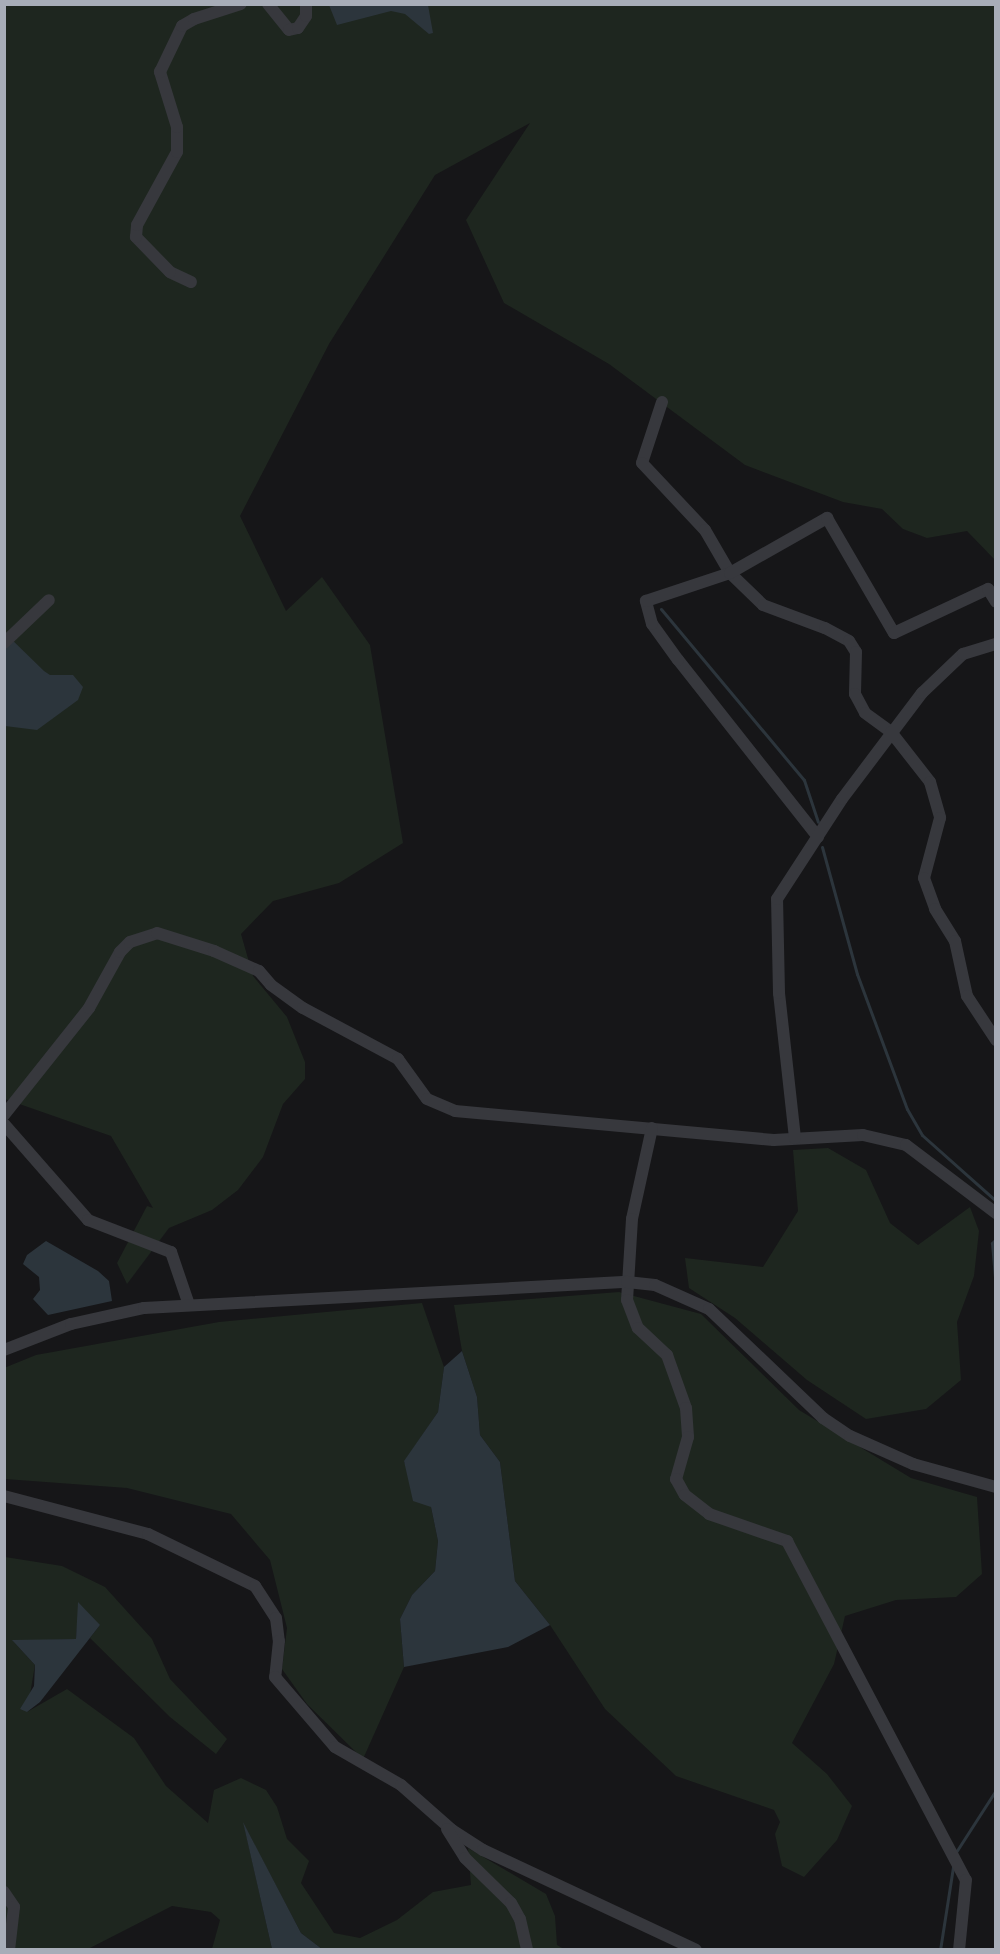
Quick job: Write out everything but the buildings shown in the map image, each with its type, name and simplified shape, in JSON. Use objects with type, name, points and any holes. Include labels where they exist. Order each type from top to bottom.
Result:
[{"type":"street","points":[[191,282],[170,272],[136,237],[137,225],[177,152],[177,127],[160,72],[173,39],[182,26],[194,19],[241,4]]},
{"type":"street","points":[[268,4],[289,30],[298,28],[306,16],[306,4]]},
{"type":"street","points":[[662,402],[642,463],[705,530],[730,573],[764,605],[849,641],[856,652],[855,694],[865,713],[891,732],[930,782],[938,803],[940,818],[924,878],[935,909],[955,941],[967,996],[996,1040]]},
{"type":"street","points":[[818,837],[652,624],[646,601],[730,573],[827,518],[894,633],[988,590],[996,602]]},
{"type":"street","points":[[4,643],[49,600]]},
{"type":"street","points":[[795,1138],[779,993],[777,899],[891,732],[937,676],[963,654],[996,644]]},
{"type":"street","points":[[4,1115],[89,1008],[125,946],[157,933],[214,951],[259,971],[270,985],[303,1008],[398,1059],[427,1099],[455,1111],[774,1140],[863,1135],[906,1146],[996,1213]]},
{"type":"street","points":[[4,1124],[88,1220],[171,1252],[189,1305]]},
{"type":"street","points":[[652,1128],[633,1219],[627,1282],[630,1314],[667,1355],[686,1408],[688,1437],[676,1479],[685,1495],[709,1514],[787,1541],[958,1864],[967,1893],[959,1950]]},
{"type":"street","points":[[4,1350],[72,1324],[114,1313],[189,1305],[627,1282],[655,1285],[710,1309],[823,1418],[850,1436],[913,1464],[996,1486]]},
{"type":"street","points":[[4,1496],[148,1534],[255,1586],[262,1593],[276,1618],[279,1641],[275,1677],[285,1694],[347,1757],[401,1785],[438,1814],[452,1830],[483,1850],[696,1950]]},
{"type":"street","points":[[438,1814],[465,1858],[511,1903],[520,1919],[527,1950]]},
{"type":"street","points":[[4,1892],[14,1907],[9,1950]]},
{"type":"shaded area","points":[[5,5],[995,5],[995,560],[967,531],[927,538],[903,529],[882,509],[843,502],[745,465],[609,364],[504,303],[466,220],[530,123],[435,175],[329,344],[240,516],[286,611],[322,577],[370,645],[403,843],[339,883],[273,901],[241,934],[253,976],[287,1017],[305,1062],[305,1079],[283,1104],[263,1157],[238,1190],[212,1210],[169,1228],[127,1284],[117,1263],[147,1206],[153,1208],[111,1136],[5,1099]]},
{"type":"shaded area","points":[[329,5],[428,5],[433,33],[429,34],[405,14],[391,11],[337,25]]},
{"type":"shaded area","points":[[4,632],[44,671],[50,675],[73,675],[83,687],[78,700],[37,730],[5,726]]},
{"type":"shaded area","points":[[828,1148],[866,1170],[890,1223],[918,1245],[970,1207],[979,1231],[974,1276],[957,1322],[961,1380],[926,1409],[866,1419],[807,1380],[735,1318],[689,1288],[685,1258],[763,1267],[798,1211],[793,1150]]},
{"type":"shaded area","points":[[46,1241],[98,1271],[109,1281],[112,1301],[48,1315],[33,1299],[40,1290],[39,1277],[23,1264],[27,1255]]},
{"type":"shaded area","points":[[619,1292],[701,1314],[799,1410],[911,1478],[977,1497],[982,1574],[956,1597],[896,1600],[845,1616],[834,1664],[792,1743],[827,1774],[852,1806],[837,1840],[804,1877],[782,1866],[775,1834],[780,1822],[774,1810],[676,1776],[605,1709],[550,1625],[515,1581],[500,1462],[480,1435],[477,1397],[462,1351],[454,1305]]},
{"type":"shaded area","points":[[422,1303],[444,1367],[438,1412],[404,1462],[431,1507],[438,1541],[435,1571],[412,1595],[400,1619],[404,1667],[363,1759],[307,1704],[282,1669],[287,1628],[270,1560],[231,1514],[127,1488],[5,1479],[4,1368],[36,1355],[219,1322]]},
{"type":"shaded area","points":[[462,1351],[477,1397],[480,1435],[500,1462],[515,1581],[550,1625],[508,1647],[404,1667],[400,1619],[412,1595],[435,1571],[438,1541],[431,1507],[413,1501],[404,1461],[438,1412],[444,1367]]},
{"type":"shaded area","points":[[5,1557],[62,1566],[105,1587],[152,1639],[170,1679],[227,1739],[216,1754],[170,1717],[90,1638],[100,1625],[77,1627],[76,1639],[13,1641],[35,1665],[27,1712],[67,1689],[134,1738],[166,1786],[208,1823],[214,1790],[241,1778],[266,1790],[277,1807],[287,1839],[309,1861],[301,1883],[334,1933],[360,1938],[397,1920],[433,1892],[471,1885],[468,1848],[546,1894],[555,1916],[557,1945],[564,1949],[322,1949],[301,1933],[244,1825],[272,1949],[212,1949],[220,1920],[211,1912],[172,1906],[88,1949],[5,1950]]},
{"type":"shaded area","points":[[78,1602],[100,1625],[40,1702],[27,1712],[20,1709],[34,1686],[35,1665],[12,1640],[76,1639]]},
{"type":"shaded area","points":[[243,1822],[301,1933],[322,1949],[272,1949]]},
{"type":"waterway","points":[[661,609],[804,780],[818,822]]},
{"type":"waterway","points":[[822,847],[857,974],[907,1109],[922,1135],[996,1201]]},
{"type":"waterway","points":[[996,1239],[992,1243],[996,1289]]},
{"type":"waterway","points":[[956,1852],[996,1790]]},
{"type":"waterway","points":[[940,1950],[953,1867]]}]
